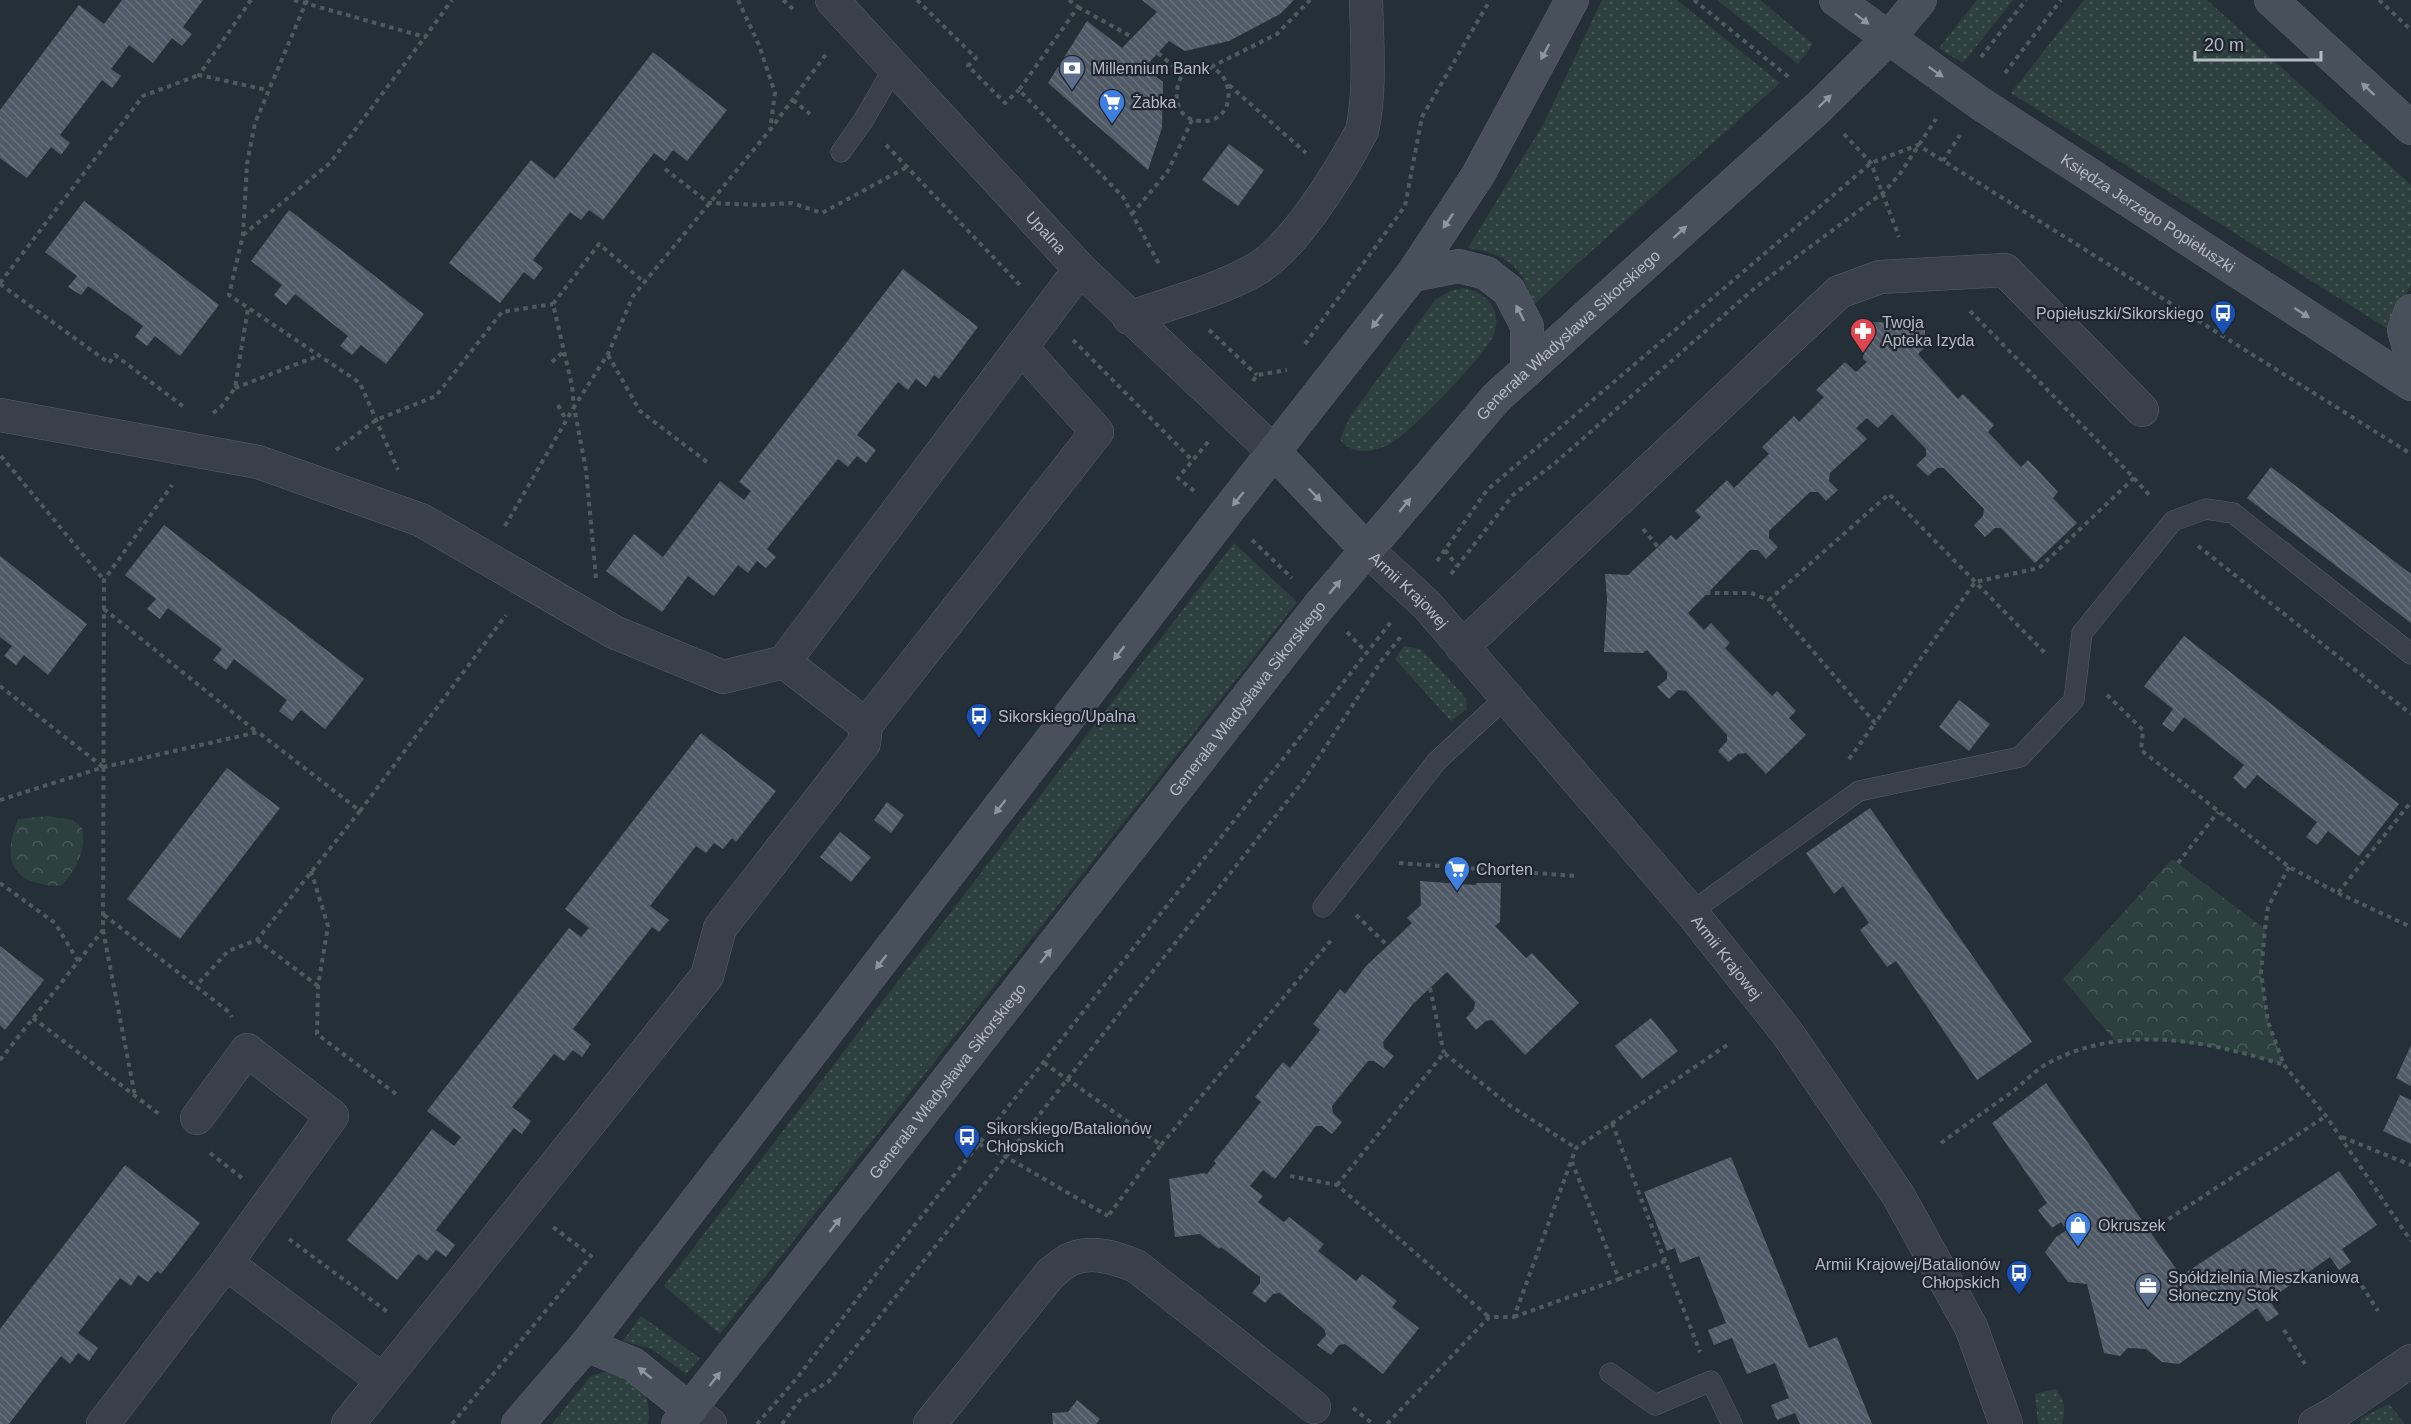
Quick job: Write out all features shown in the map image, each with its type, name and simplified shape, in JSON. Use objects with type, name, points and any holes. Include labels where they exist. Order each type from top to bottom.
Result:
[{"type":"main road","points":[[518,1424],[586,1345],[1412,275],[1478,175],[1572,0]]},
{"type":"main road","name":"Księdza Jerzego Popiełuszki","points":[[1836,0],[1981,104],[2411,384]]},
{"type":"main road","name":"Generała Władysława Sikorskiego","points":[[693,1419],[1313,614],[1496,398],[1819,107],[1888,39],[1920,0]]},
{"type":"main road","points":[[2271,0],[2411,128]]},
{"type":"main road","points":[[1412,275],[1459,266],[1486,273],[1509,291],[1527,326],[1527,370]]},
{"type":"main road","points":[[2411,311],[2404,330],[2411,356]]},
{"type":"main road","points":[[1275,453],[1367,549]]},
{"type":"main road","points":[[586,1345],[633,1364],[693,1419]]},
{"type":"street","name":"Upalna","points":[[832,0],[1080,269],[1129,318],[1275,453]]},
{"type":"street","points":[[1129,318],[1232,281],[1255,270],[1277,255],[1293,238],[1362,131],[1366,114],[1366,0]]},
{"type":"street","points":[[0,415],[258,462],[421,520],[614,632],[723,677],[784,662],[1080,269]]},
{"type":"street","points":[[1462,647],[1839,292],[1881,277],[2005,270],[2142,410]]},
{"type":"street","points":[[348,1424],[707,976],[720,928],[864,743],[866,725],[1097,432],[1021,347]]},
{"type":"street","name":"Armii Krajowej","points":[[1367,549],[1420,598],[1691,912],[1788,1034],[1898,1195],[1971,1327],[2006,1424]]},
{"type":"street","points":[[784,662],[866,725]]},
{"type":"street","points":[[103,1424],[226,1263],[332,1116],[247,1050],[200,1133]]},
{"type":"street","points":[[930,1424],[1052,1273],[1071,1259],[1091,1255],[1113,1256],[1136,1266],[1314,1407]]},
{"type":"street","points":[[226,1263],[382,1380]]},
{"type":"street","points":[[2315,1424],[2411,1361]]},
{"type":"lane","points":[[841,152],[863,121],[895,66]]},
{"type":"lane","points":[[1691,912],[1859,791],[2020,757],[2074,700],[2082,633],[2173,521],[2206,508],[2233,513],[2411,654]]},
{"type":"lane","points":[[1323,907],[1436,762],[1505,698]]},
{"type":"lane","points":[[1610,1373],[1655,1405],[1711,1381],[1732,1424]]},
{"type":"path","points":[[198,75],[251,0]]},
{"type":"path","points":[[294,0],[425,37]]},
{"type":"path","points":[[243,235],[330,163],[452,0]]},
{"type":"path","points":[[738,0],[759,45],[775,93],[770,130]]},
{"type":"path","points":[[783,0],[799,16]]},
{"type":"path","points":[[917,0],[976,58],[968,66],[1005,103],[1019,90],[1078,7]]},
{"type":"path","points":[[1069,0],[1132,37]]},
{"type":"path","points":[[1228,84],[1229,97],[1224,110],[1216,118],[1205,121],[1192,120],[1184,114],[1175,98],[1177,84],[1183,74],[1200,67],[1210,67],[1277,34],[1310,0]]},
{"type":"path","points":[[1694,0],[1787,75],[1871,163],[1898,229],[1905,276]]},
{"type":"path","points":[[2379,0],[2411,30]]},
{"type":"path","points":[[306,2],[255,123],[247,164],[243,235],[230,295],[360,383],[399,472]]},
{"type":"path","points":[[196,986],[228,951],[257,940],[360,811],[507,617],[504,586],[493,561],[501,534],[566,420],[608,354],[633,296],[770,130],[831,47]]},
{"type":"path","points":[[1158,53],[1183,74]]},
{"type":"path","points":[[1210,67],[1223,76],[1228,84],[1334,177]]},
{"type":"path","points":[[0,284],[143,96],[198,75],[267,90]]},
{"type":"path","points":[[1019,90],[1123,196],[1178,300],[1257,375]]},
{"type":"path","points":[[793,100],[810,114]]},
{"type":"path","points":[[1132,214],[1168,171],[1192,120]]},
{"type":"path","points":[[863,121],[1193,461]]},
{"type":"path","points":[[782,1424],[801,1398],[828,1382],[1304,780],[1382,660],[1420,598],[1445,550],[1487,490],[1871,163],[1918,145],[2411,454]]},
{"type":"path","points":[[665,169],[709,203],[761,205],[792,203],[822,213],[907,167]]},
{"type":"path","points":[[757,1424],[797,1378],[979,1144],[1420,598],[1457,566],[1513,495],[1555,463],[1756,287],[1872,202],[1899,175]]},
{"type":"path","points":[[331,454],[376,420],[435,396],[502,312],[553,304],[599,244],[644,282]]},
{"type":"path","points":[[553,304],[572,386],[586,470],[596,585]]},
{"type":"path","points":[[1965,305],[2134,478],[2187,537],[2411,714]]},
{"type":"path","points":[[207,418],[221,407],[235,388],[248,308]]},
{"type":"path","points":[[552,362],[564,351]]},
{"type":"path","points":[[608,354],[640,411],[707,462]]},
{"type":"path","points":[[235,388],[319,356]]},
{"type":"path","points":[[558,405],[566,420]]},
{"type":"path","points":[[0,454],[105,580]]},
{"type":"path","points":[[135,1097],[103,930],[105,580],[179,476]]},
{"type":"path","points":[[1706,593],[1751,593],[1769,600],[1875,723],[1975,582],[2039,568],[2134,478]]},
{"type":"path","points":[[1769,600],[1889,494],[2045,653],[2078,664],[2099,666],[2103,686],[2110,700],[2143,730],[2141,750],[2289,867],[2411,927]]},
{"type":"path","points":[[1445,550],[1457,566]]},
{"type":"path","points":[[104,609],[360,811]]},
{"type":"path","points":[[0,686],[104,767]]},
{"type":"path","points":[[0,800],[104,767],[258,732]]},
{"type":"path","points":[[2338,893],[2411,802]]},
{"type":"path","points":[[2178,863],[2218,812]]},
{"type":"path","points":[[1398,863],[1576,876]]},
{"type":"path","points":[[2289,867],[2268,907],[2261,974],[2268,1022],[2284,1065],[2326,1116],[2411,1241]]},
{"type":"path","points":[[310,871],[328,926],[318,986],[316,1034],[396,1094]]},
{"type":"path","points":[[0,883],[55,923],[78,961]]},
{"type":"path","points":[[1354,913],[1388,946]]},
{"type":"path","points":[[104,915],[230,1012]]},
{"type":"path","points":[[0,1060],[103,930]]},
{"type":"path","points":[[979,1144],[1006,1157],[1108,1216],[1161,1145],[1339,931]]},
{"type":"path","points":[[257,940],[318,986]]},
{"type":"path","points":[[1430,988],[1444,1053],[1509,1105],[1576,1148]]},
{"type":"path","points":[[33,1018],[160,1116]]},
{"type":"path","points":[[1941,1143],[2051,1061],[2102,1043],[2147,1039],[2193,1043],[2239,1051],[2284,1065]]},
{"type":"path","points":[[1514,1317],[1576,1148],[1727,1045]]},
{"type":"path","points":[[1337,1185],[1444,1053]]},
{"type":"path","points":[[1044,1063],[1069,1078],[1161,1145]]},
{"type":"path","points":[[2161,1224],[2326,1116]]},
{"type":"path","points":[[1612,1123],[1711,1381]]},
{"type":"path","points":[[200,1133],[265,1208],[418,1335]]},
{"type":"path","points":[[2340,1137],[2411,1165]]},
{"type":"path","points":[[1571,1162],[1619,1279]]},
{"type":"path","points":[[1290,1176],[1337,1185],[1489,1317],[1514,1317],[1665,1261]]},
{"type":"path","points":[[452,1424],[591,1256],[524,1204]]},
{"type":"path","points":[[2357,1278],[2378,1311]]},
{"type":"path","points":[[1387,1424],[1489,1317]]},
{"type":"path","points":[[2284,1330],[2305,1364]]},
{"type":"green space","points":[[1602,0],[1677,0],[1780,83],[1577,264],[1531,308],[1525,283],[1513,265],[1494,254],[1468,248],[1544,123]]},
{"type":"green space","points":[[1717,0],[1760,0],[1813,44],[1798,64]]},
{"type":"green space","points":[[1977,0],[2013,0],[1963,63],[1939,48]]},
{"type":"green space","points":[[2084,0],[2207,0],[2411,185],[2411,283],[2393,332],[2011,93]]},
{"type":"green space","points":[[1464,288],[1486,298],[1494,310],[1496,325],[1488,344],[1446,393],[1400,437],[1377,449],[1363,451],[1350,448],[1340,439],[1350,417],[1435,300],[1450,291]]},
{"type":"green space","points":[[1234,543],[1297,602],[720,1334],[664,1286]]},
{"type":"green space","points":[[1404,646],[1421,649],[1466,698],[1467,709],[1451,721],[1395,659]]},
{"type":"green space","points":[[47,816],[73,820],[82,828],[82,852],[61,886],[45,885],[22,876],[15,869],[11,859],[13,834],[18,819]]},
{"type":"green space","points":[[2172,859],[2265,929],[2261,973],[2268,1022],[2284,1065],[2221,1048],[2180,1042],[2115,1041],[2063,979]]},
{"type":"green space","points":[[641,1316],[700,1358],[686,1374],[652,1349],[623,1341]]},
{"type":"green space","points":[[604,1372],[625,1376],[640,1386],[648,1403],[648,1424],[552,1424],[591,1376]]},
{"type":"green space","points":[[2055,1389],[2064,1405],[2062,1424],[2038,1424],[2035,1394]]},
{"type":"green space","points":[[2389,1404],[2405,1424],[2360,1424],[2361,1418]]},
{"type":"building","points":[[122,0],[203,0],[183,27],[192,34],[182,46],[172,38],[153,63],[129,45],[111,69],[121,76],[112,88],[102,80],[60,135],[70,143],[61,155],[51,147],[27,178],[0,158],[0,110],[79,5],[104,24]]},
{"type":"building","points":[[1142,0],[1294,0],[1280,14],[1229,41],[1185,51],[1169,41],[1144,68],[1163,82],[1162,128],[1148,170],[1048,83],[1087,21],[1122,48],[1157,12]]},
{"type":"building","points":[[653,52],[727,110],[687,161],[673,150],[665,161],[654,153],[603,220],[589,210],[581,220],[570,212],[533,260],[543,268],[534,280],[524,272],[500,303],[449,263],[531,160],[555,179]]},
{"type":"building","points":[[1229,144],[1264,170],[1238,206],[1202,180]]},
{"type":"building","points":[[84,201],[219,305],[180,356],[155,336],[147,346],[135,337],[143,326],[88,286],[81,295],[68,287],[77,276],[45,252]]},
{"type":"building","points":[[289,210],[424,314],[386,364],[361,345],[352,355],[340,346],[348,336],[295,294],[286,305],[274,295],[282,285],[251,261]]},
{"type":"building","points":[[903,269],[978,327],[939,379],[934,375],[926,387],[916,379],[908,390],[898,382],[857,435],[876,450],[866,463],[857,456],[848,467],[838,459],[767,549],[776,557],[766,568],[757,561],[748,573],[738,565],[714,596],[688,576],[662,612],[606,571],[634,534],[663,557],[720,481],[744,500],[751,491],[739,482]]},
{"type":"building","points":[[1865,322],[1925,323],[1925,347],[1918,354],[1958,399],[1963,394],[1994,425],[1988,432],[2021,467],[2028,460],[2058,492],[2053,498],[2077,523],[2035,563],[2001,528],[1995,528],[1985,537],[1974,525],[1983,516],[1984,509],[1944,468],[1937,468],[1928,476],[1916,465],[1926,456],[1926,449],[1892,414],[1878,428],[1867,418],[1856,428],[1867,439],[1830,473],[1829,481],[1838,490],[1826,501],[1818,492],[1810,492],[1769,531],[1769,538],[1778,547],[1766,559],[1758,550],[1750,550],[1688,613],[1704,630],[1711,623],[1730,643],[1725,648],[1772,696],[1777,691],[1796,711],[1789,718],[1806,735],[1766,774],[1746,753],[1738,754],[1729,762],[1718,751],[1727,741],[1727,735],[1686,691],[1678,690],[1669,699],[1657,687],[1667,679],[1667,672],[1647,650],[1643,653],[1604,652],[1607,599],[1605,574],[1628,575],[1671,535],[1676,540],[1701,517],[1695,511],[1727,480],[1734,488],[1769,454],[1762,447],[1794,416],[1799,422],[1824,397],[1816,390],[1845,362],[1856,372],[1867,362],[1863,359]]},
{"type":"building","points":[[2271,467],[2411,574],[2411,623],[2247,498]]},
{"type":"building","points":[[164,525],[364,679],[325,729],[301,710],[292,721],[279,711],[287,700],[234,659],[226,670],[213,660],[222,649],[168,608],[160,619],[147,609],[156,599],[125,575]]},
{"type":"building","points":[[0,556],[87,624],[48,675],[24,655],[16,665],[4,656],[12,646],[0,637]]},
{"type":"building","points":[[2184,636],[2399,804],[2359,856],[2328,831],[2317,845],[2306,837],[2317,822],[2257,775],[2245,789],[2233,778],[2244,765],[2184,717],[2173,732],[2162,724],[2173,709],[2144,686]]},
{"type":"building","points":[[1959,700],[1990,724],[1969,751],[1939,727]]},
{"type":"building","points":[[701,733],[776,791],[736,842],[732,838],[723,849],[714,843],[706,853],[696,846],[650,906],[669,920],[659,932],[652,927],[573,1029],[591,1044],[582,1057],[573,1050],[564,1061],[554,1054],[512,1107],[531,1121],[522,1134],[514,1128],[436,1230],[455,1245],[446,1257],[436,1250],[427,1261],[418,1254],[397,1280],[347,1240],[432,1129],[454,1146],[461,1137],[427,1111],[569,928],[581,937],[589,928],[565,909]]},
{"type":"building","points":[[227,768],[280,808],[180,939],[127,899]]},
{"type":"building","points":[[887,802],[904,815],[891,833],[874,820]]},
{"type":"building","points":[[1870,808],[2032,1042],[1977,1080],[1896,961],[1887,967],[1860,930],[1869,923],[1843,886],[1834,894],[1806,853]]},
{"type":"building","points":[[840,832],[871,857],[851,882],[820,857]]},
{"type":"building","points":[[1420,881],[1475,885],[1477,883],[1501,883],[1500,922],[1495,926],[1526,958],[1532,953],[1579,1003],[1525,1055],[1492,1020],[1486,1021],[1476,1030],[1466,1018],[1474,1009],[1475,1002],[1447,972],[1413,1004],[1383,1042],[1384,1048],[1394,1056],[1384,1068],[1374,1061],[1368,1061],[1332,1106],[1333,1113],[1342,1122],[1332,1134],[1322,1126],[1316,1126],[1275,1179],[1263,1170],[1250,1186],[1263,1196],[1258,1202],[1284,1222],[1289,1217],[1324,1244],[1318,1251],[1356,1281],[1362,1274],[1397,1301],[1392,1307],[1419,1328],[1383,1374],[1345,1344],[1339,1345],[1331,1355],[1317,1345],[1326,1335],[1324,1329],[1280,1293],[1273,1294],[1265,1303],[1252,1293],[1260,1283],[1260,1277],[1221,1247],[1219,1249],[1200,1234],[1175,1237],[1169,1179],[1207,1174],[1216,1163],[1214,1161],[1261,1102],[1255,1097],[1283,1062],[1290,1068],[1320,1030],[1313,1024],[1340,989],[1345,994],[1366,966],[1412,923],[1407,918],[1421,905]]},
{"type":"building","points":[[0,946],[44,980],[5,1030],[0,1025]]},
{"type":"building","points":[[1651,1018],[1678,1051],[1642,1079],[1615,1046]]},
{"type":"building","points":[[2411,1045],[2411,1086],[2396,1078]]},
{"type":"building","points":[[2046,1083],[2181,1276],[2339,1171],[2377,1225],[2342,1249],[2351,1262],[2339,1270],[2330,1257],[2269,1300],[2279,1314],[2267,1322],[2257,1308],[2179,1364],[2162,1362],[2146,1349],[2128,1348],[2120,1356],[2104,1353],[2087,1284],[2068,1282],[2045,1252],[2056,1237],[2067,1230],[2061,1222],[2052,1228],[2038,1210],[2047,1203],[1992,1123]]},
{"type":"building","points":[[2400,1095],[2411,1100],[2411,1144],[2383,1131]]},
{"type":"building","points":[[1731,1157],[1809,1348],[1837,1337],[1872,1424],[1800,1424],[1795,1413],[1777,1420],[1771,1405],[1789,1398],[1775,1363],[1747,1374],[1732,1338],[1714,1345],[1708,1330],[1726,1323],[1699,1256],[1680,1263],[1675,1248],[1667,1251],[1644,1192]]},
{"type":"building","points":[[125,1165],[200,1223],[161,1274],[157,1271],[148,1282],[138,1275],[131,1286],[120,1278],[78,1333],[98,1348],[89,1361],[78,1353],[70,1364],[61,1356],[9,1424],[0,1424],[0,1329]]},
{"type":"building","points":[[1077,1400],[1100,1419],[1096,1424],[1053,1424],[1052,1413],[1068,1412]]},
{"type":"place","name":"Millennium Bank","points":[[1072,91]]},
{"type":"place","name":"Żabka","points":[[1112,125]]},
{"type":"place","name":"Popiełuszki/Sikorskiego","points":[[2223,336]]},
{"type":"place","name":"Twoja Apteka Izyda","points":[[1863,354]]},
{"type":"place","name":"Sikorskiego/Upalna","points":[[979,739]]},
{"type":"place","name":"Chorten","points":[[1457,892]]},
{"type":"place","name":"Sikorskiego/Batalionów Chłopskich","points":[[967,1160]]},
{"type":"place","name":"Okruszek","points":[[2078,1248]]},
{"type":"place","name":"Armii Krajowej/Batalionów Chłopskich","points":[[2019,1296]]},
{"type":"place","name":"Spółdzielnia Mieszkaniowa Słoneczny Stok","points":[[2148,1309]]}]
